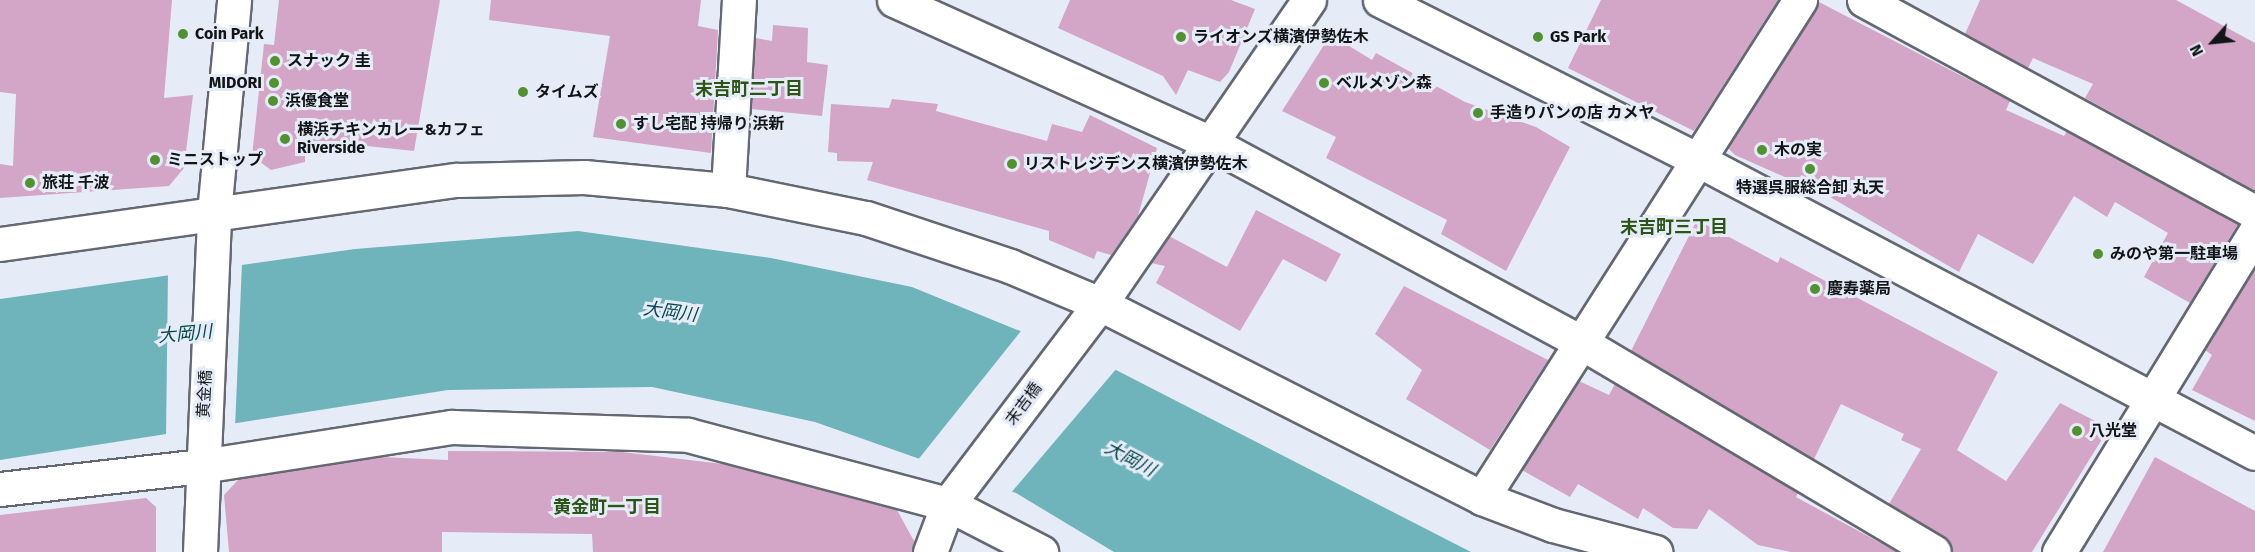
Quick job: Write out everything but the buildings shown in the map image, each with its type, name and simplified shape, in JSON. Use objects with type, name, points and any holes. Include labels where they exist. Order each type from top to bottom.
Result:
[{"type":"street","name":"黄金橋","points":[[200,552],[214,213],[234,0]]},
{"type":"street","points":[[728,190],[739,0]]},
{"type":"street","points":[[894,0],[1213,144],[1582,343],[1934,552]]},
{"type":"street","name":"末吉橋","points":[[930,552],[948,504],[1100,304],[1213,144],[1309,0]]},
{"type":"street","points":[[1380,0],[1698,160],[2154,397],[2255,453]]},
{"type":"street","points":[[1482,498],[1800,0]]},
{"type":"street","points":[[1864,0],[2255,212]]},
{"type":"street","points":[[0,244],[458,180],[585,177],[728,190],[866,218],[1010,266],[1100,304],[1482,498],[1553,525],[1654,552]]},
{"type":"street","points":[[2058,552],[2255,232]]},
{"type":"street","points":[[0,489],[202,466],[452,427],[688,435],[948,504],[1041,552]]},
{"type":"water","name":"大岡川","points":[[578,231],[771,258],[912,287],[1116,370],[1471,552],[1114,552],[1016,493],[815,422],[652,387],[448,390],[0,460],[0,299],[355,249]]},
{"type":"pier","points":[[242,263],[235,428],[166,437],[168,273]]},
{"type":"pier","points":[[1025,326],[1117,368],[1010,494],[917,461]]},
{"type":"place","name":"Coin Park","points":[[183,34]]},
{"type":"place","name":"ライオンズ横濱伊勢佐木","points":[[1181,37]]},
{"type":"place","name":"GS Park","points":[[1538,37]]},
{"type":"place","name":"スナック 圭","points":[[275,61]]},
{"type":"place","name":"MIDORI","points":[[274,83]]},
{"type":"place","name":"ベルメゾン森","points":[[1324,83]]},
{"type":"place","name":"タイムズ","points":[[523,92]]},
{"type":"place","name":"浜優食堂","points":[[273,101]]},
{"type":"place","name":"手造りパンの店 カメヤ","points":[[1478,113]]},
{"type":"place","name":"すし宅配 持帰り 浜新","points":[[621,124]]},
{"type":"place","name":"横浜チキンカレー&カフェ Riverside","points":[[285,139]]},
{"type":"place","name":"木の実","points":[[1762,150]]},
{"type":"place","name":"ミニストップ","points":[[155,160]]},
{"type":"place","name":"リストレジデンス横濱伊勢佐木","points":[[1012,164]]},
{"type":"place","name":"特選呉服総合卸 丸天","points":[[1810,169]]},
{"type":"place","name":"旅荘 千波","points":[[30,183]]},
{"type":"place","name":"みのや第一駐車場","points":[[2098,254]]},
{"type":"place","name":"慶寿薬局","points":[[1815,289]]},
{"type":"place","name":"八光堂","points":[[2077,431]]},
{"type":"district","name":"末吉町二丁目","points":[[749,89]]},
{"type":"district","name":"末吉町三丁目","points":[[1674,227]]},
{"type":"district","name":"黄金町一丁目","points":[[607,507]]}]
